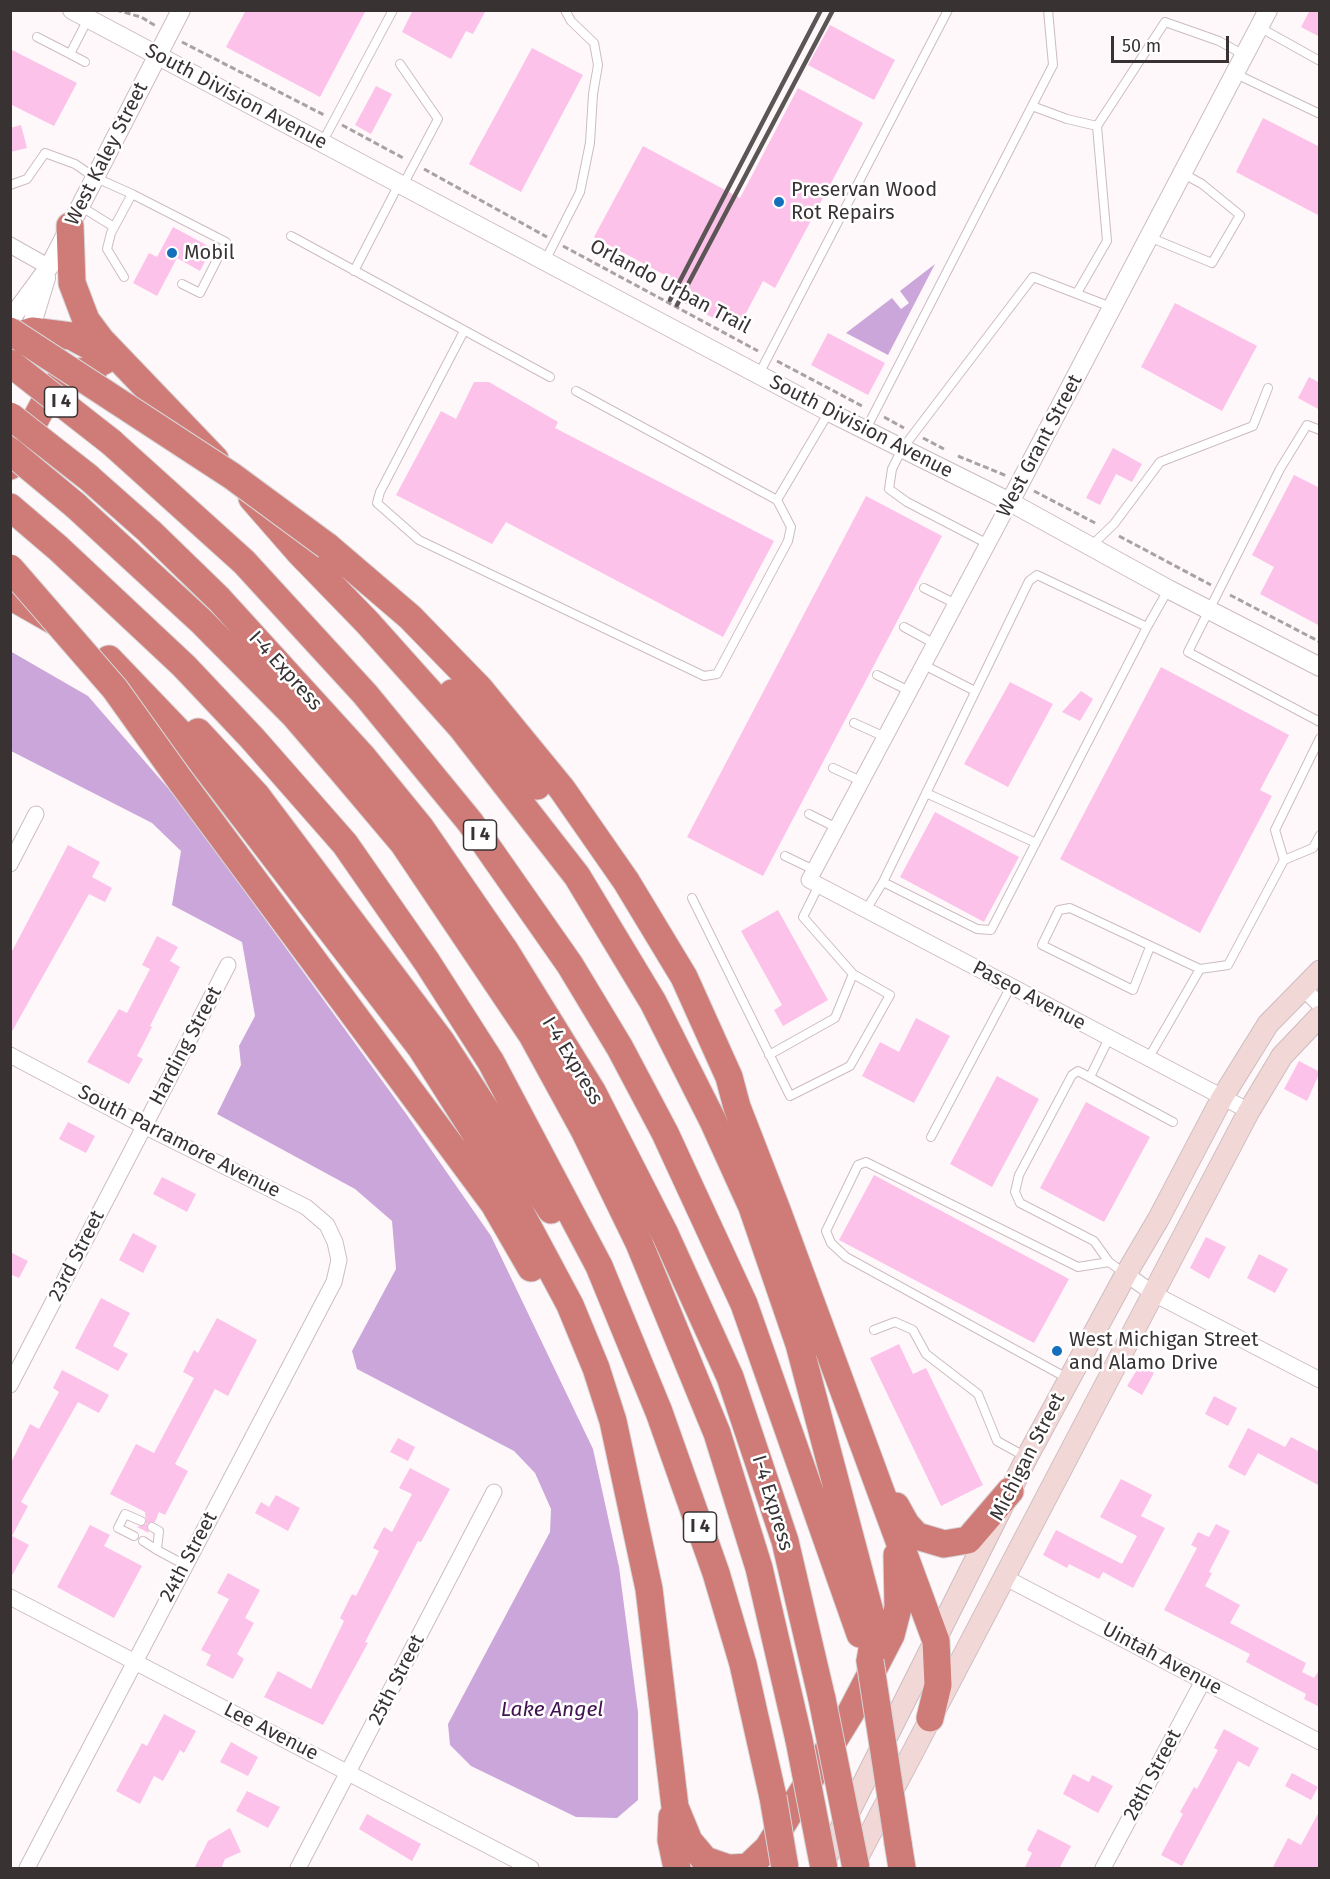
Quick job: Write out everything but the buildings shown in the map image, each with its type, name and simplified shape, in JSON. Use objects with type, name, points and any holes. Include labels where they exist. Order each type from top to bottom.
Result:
[{"type":"highway","points":[[75,216],[72,283],[86,320],[101,340],[249,494],[300,553],[367,622],[461,727],[577,876],[654,1002],[713,1121],[752,1207],[799,1344],[875,1631],[870,1661]]},
{"type":"highway","points":[[16,330],[71,336],[93,348],[118,378],[241,502],[300,553]]},
{"type":"highway","points":[[16,330],[232,476],[327,546],[410,617],[480,689],[562,789],[626,881],[684,977],[729,1077],[736,1107],[844,1390],[936,1641],[938,1685],[930,1718]]},
{"type":"highway","name":"I 4","points":[[10,363],[111,442],[244,562],[365,694],[470,822],[570,965],[620,1048],[665,1133],[744,1304],[870,1661],[900,1856]]},
{"type":"highway","points":[[10,466],[54,387],[71,373],[93,370],[118,378]]},
{"type":"highway","name":"I-4 Express","points":[[10,416],[88,477],[149,531],[219,599],[362,756],[420,827],[506,952],[592,1090],[665,1234],[730,1377],[785,1541],[822,1699],[854,1869]]},
{"type":"highway","name":"I-4 Express","points":[[10,451],[75,505],[194,614],[294,715],[403,843],[532,1035],[584,1130],[639,1243],[717,1433],[759,1568],[799,1740],[822,1869]]},
{"type":"highway","name":"I 4","points":[[10,507],[58,548],[184,666],[252,738],[345,844],[427,962],[491,1062],[599,1266],[659,1412],[716,1573],[743,1664],[773,1797],[785,1869]]},
{"type":"highway","points":[[10,568],[115,689],[494,1204],[557,1312],[634,1525]]},
{"type":"highway","points":[[14,597],[65,628],[172,707],[257,796],[441,1041],[504,1134],[563,1229],[599,1266]]},
{"type":"highway","points":[[367,622],[470,710],[554,805],[661,963],[721,1083],[736,1107]]},
{"type":"highway","points":[[109,659],[178,731],[421,1048],[470,1123],[554,1275],[596,1368],[613,1421],[649,1589],[675,1807],[689,1841],[705,1860],[730,1869],[748,1867],[768,1848],[850,1714],[891,1635],[898,1608],[898,1563],[884,1504]]},
{"type":"highway","points":[[844,1390],[898,1509],[917,1536],[944,1544],[968,1540],[1010,1491]]},
{"type":"highway","points":[[675,1807],[670,1822],[677,1869]]},
{"type":"main road","name":"Michigan Street","points":[[822,1869],[1027,1457],[1069,1379],[1117,1268],[1160,1218],[1222,1098],[1268,1024],[1320,971]]},
{"type":"main road","name":"Michigan Street","points":[[854,1869],[930,1718],[1249,1111],[1282,1056],[1320,1016]]},
{"type":"street","name":"West Kaley Street","points":[[10,374],[16,330],[181,10]]},
{"type":"street","name":"West Grant Street","points":[[814,878],[861,781],[1268,10]]},
{"type":"street","name":"South Division Avenue","points":[[76,13],[865,431],[1010,502],[1168,589],[1320,667]]},
{"type":"street","points":[[10,245],[49,267]]},
{"type":"street","points":[[10,864],[36,814]]},
{"type":"street","name":"Paseo Avenue","points":[[814,878],[866,910],[1249,1111]]},
{"type":"street","name":"Harding Street","points":[[144,1126],[228,965]]},
{"type":"street","points":[[1304,988],[1320,1005]]},
{"type":"street","name":"South Parramore Avenue","points":[[10,1055],[144,1126],[306,1207],[327,1224],[336,1242]]},
{"type":"street","name":"23rd Street","points":[[10,1385],[144,1126]]},
{"type":"street","name":"24th Street","points":[[27,1869],[334,1282],[339,1260],[336,1242]]},
{"type":"street","points":[[1117,1268],[1154,1294],[1320,1380]]},
{"type":"street","name":"25th Street","points":[[298,1869],[494,1492]]},
{"type":"street","name":"Uintah Avenue","points":[[1004,1577],[1320,1742]]},
{"type":"street","name":"Lee Avenue","points":[[10,1597],[531,1869]]},
{"type":"street","name":"28th Street","points":[[1103,1869],[1203,1681]]},
{"type":"lane","points":[[322,143],[393,10]]},
{"type":"lane","points":[[545,261],[580,192],[590,143],[593,94],[598,65],[594,43],[571,21],[565,10]]},
{"type":"lane","points":[[759,374],[948,10]]},
{"type":"lane","points":[[865,431],[1053,65],[1048,10]]},
{"type":"lane","points":[[70,54],[76,13]]},
{"type":"lane","points":[[1077,293],[1107,241],[1097,126],[1165,22],[1219,41],[1244,55]]},
{"type":"lane","points":[[1259,27],[1320,61]]},
{"type":"lane","points":[[37,37],[85,62]]},
{"type":"lane","points":[[354,271],[438,119],[400,64]]},
{"type":"lane","points":[[1234,74],[1320,114]]},
{"type":"lane","points":[[1032,106],[1067,120],[1097,126]]},
{"type":"lane","points":[[10,185],[27,179],[45,153],[75,164],[94,177],[226,242],[200,293],[182,284]]},
{"type":"lane","points":[[1149,237],[1212,263],[1240,215],[1202,184],[1182,173]]},
{"type":"lane","points":[[124,277],[107,249],[114,227],[132,194]]},
{"type":"lane","points":[[75,216],[114,227]]},
{"type":"lane","points":[[291,236],[550,377]]},
{"type":"lane","points":[[988,544],[907,502],[890,489],[892,468],[902,449],[1033,277],[1112,307]]},
{"type":"lane","points":[[464,331],[380,492],[377,503],[419,540],[704,676],[717,674],[788,541],[791,527],[777,500],[576,391]]},
{"type":"lane","points":[[1090,546],[1114,525],[1160,462],[1253,426],[1268,388]]},
{"type":"lane","points":[[777,500],[829,412]]},
{"type":"lane","points":[[1320,430],[1307,425],[1280,469],[1188,652],[1320,722]]},
{"type":"lane","points":[[866,910],[883,882],[1029,581],[1037,575],[1147,627]]},
{"type":"lane","points":[[924,588],[956,604]]},
{"type":"lane","points":[[883,882],[977,929],[991,930],[1034,842],[1168,589]]},
{"type":"lane","points":[[904,627],[935,644]]},
{"type":"lane","points":[[924,665],[975,691]]},
{"type":"lane","points":[[877,675],[909,691]]},
{"type":"lane","points":[[854,723],[885,737]]},
{"type":"lane","points":[[1284,860],[1275,830],[1320,738]]},
{"type":"lane","points":[[833,768],[861,781]]},
{"type":"lane","points":[[926,794],[1034,842]]},
{"type":"lane","points":[[809,814],[837,828]]},
{"type":"lane","points":[[1150,947],[1133,990],[1042,945],[1059,910],[1070,908],[1200,969],[1228,965],[1284,860],[1312,848],[1320,835]]},
{"type":"lane","points":[[692,898],[790,1096],[850,1066],[890,995],[853,974],[803,917],[814,878],[785,856]]},
{"type":"lane","points":[[1148,1059],[1200,969]]},
{"type":"lane","points":[[769,1055],[835,1018],[853,974]]},
{"type":"lane","points":[[931,1137],[1011,986]]},
{"type":"lane","points":[[1090,1077],[1109,1038]]},
{"type":"lane","points":[[1117,1268],[1094,1241],[1020,1203],[1015,1192],[1019,1175],[1072,1075],[1078,1071],[1173,1122]]},
{"type":"lane","points":[[1069,1379],[846,1257],[831,1243],[826,1231],[858,1165],[866,1162],[1078,1267],[1117,1268]]},
{"type":"lane","points":[[874,1330],[895,1322],[913,1330],[926,1354],[978,1394],[997,1441],[1027,1457]]},
{"type":"lane","points":[[134,1536],[118,1528],[125,1514],[141,1521]]},
{"type":"lane","points":[[152,1527],[159,1531],[158,1550]]},
{"type":"lane","points":[[143,1541],[185,1565]]},
{"type":"path","points":[[117,10],[141,17]]},
{"type":"path","points":[[196,51],[329,117]]},
{"type":"path","points":[[348,128],[404,158]]},
{"type":"path","points":[[425,170],[546,236]]},
{"type":"path","name":"Orlando Urban Trail","points":[[570,250],[757,350]]},
{"type":"path","points":[[785,365],[860,404]]},
{"type":"path","points":[[884,417],[906,429]]},
{"type":"path","points":[[926,439],[945,449]]},
{"type":"path","points":[[955,454],[1001,473]]},
{"type":"path","points":[[1032,490],[1102,527]]},
{"type":"path","points":[[1123,538],[1211,585]]},
{"type":"path","points":[[1247,603],[1320,642]]},
{"type":"water","points":[[935,264],[888,355],[846,333],[892,298],[901,309],[909,303],[900,291]]},
{"type":"water","name":"Lake Angel","points":[[10,651],[88,696],[180,802],[407,1115],[491,1236],[593,1449],[619,1567],[638,1712],[638,1800],[617,1818],[576,1817],[471,1766],[450,1745],[448,1724],[550,1532],[551,1509],[535,1473],[514,1451],[357,1369],[352,1351],[396,1269],[392,1221],[355,1189],[217,1114],[241,1065],[239,1046],[255,1016],[242,942],[172,905],[181,851],[152,823],[11,751]]},
{"type":"railway","points":[[670,300],[821,10]]},
{"type":"railway","points":[[677,305],[833,10]]},
{"type":"place","name":"Preservan Wood Rot Repairs","points":[[779,202]]},
{"type":"place","name":"Mobil","points":[[172,253]]},
{"type":"place","name":"West Michigan Street and Alamo Drive","points":[[1057,1351]]}]
